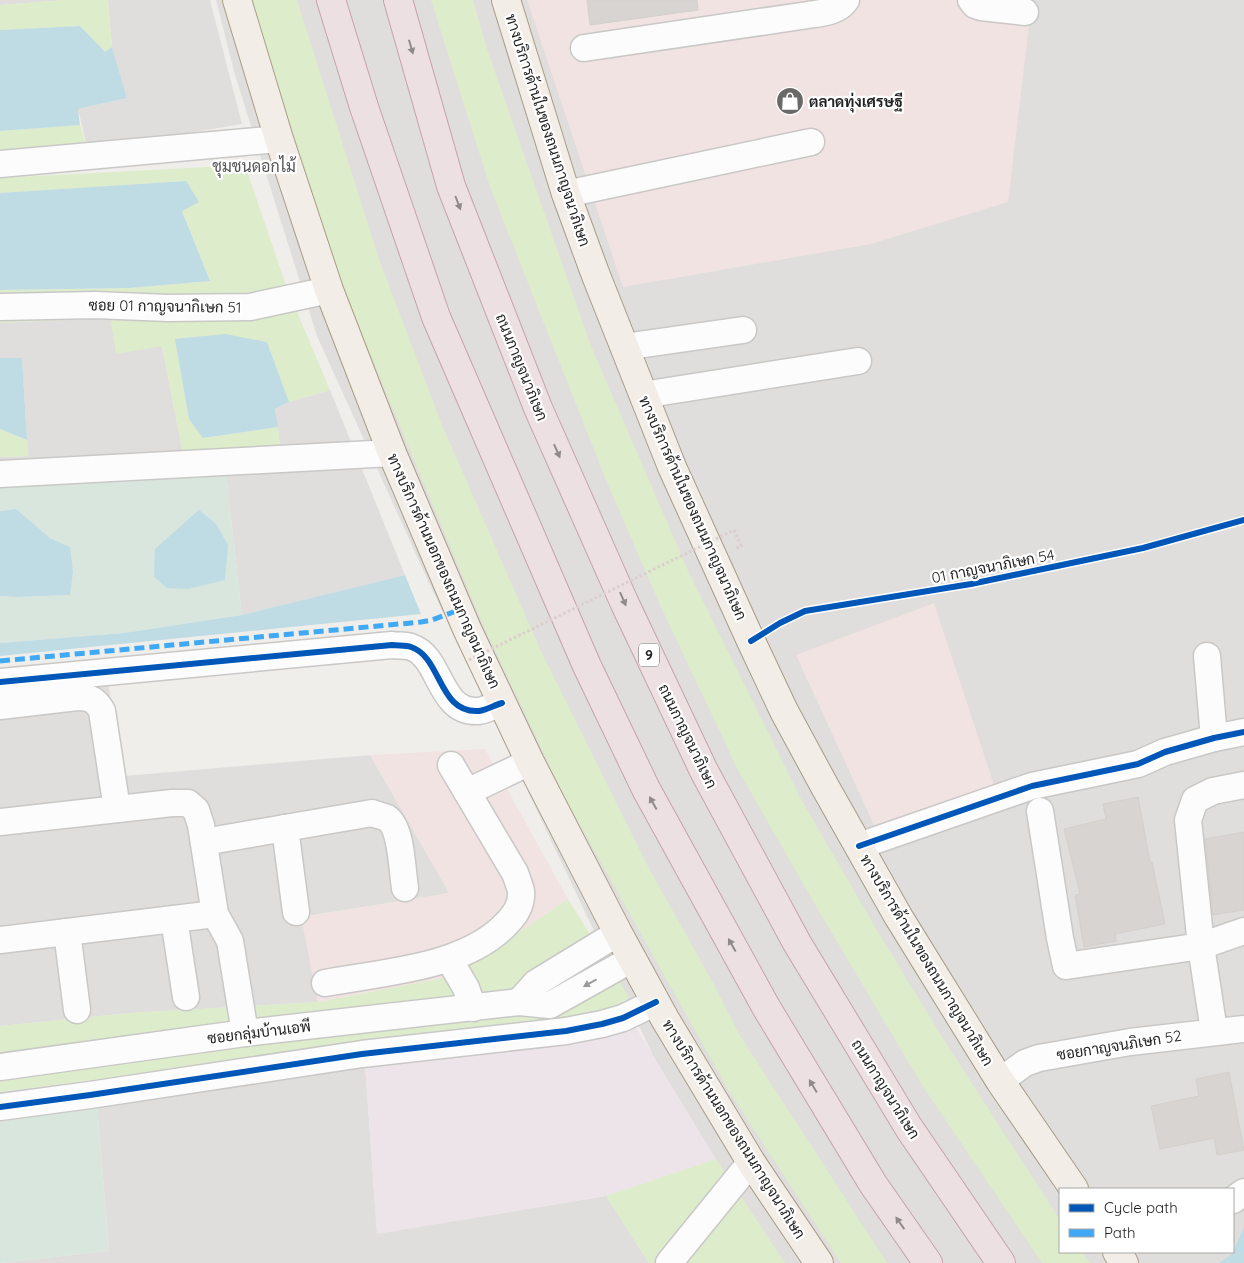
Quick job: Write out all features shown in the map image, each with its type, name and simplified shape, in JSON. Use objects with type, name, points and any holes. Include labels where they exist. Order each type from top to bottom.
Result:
[{"type":"highway","points":[[331,0],[364,107],[436,317],[587,666],[646,789],[766,1007],[873,1184],[928,1263]]},
{"type":"highway","name":"ถนนกาญจนาภิเษก","points":[[398,0],[451,186],[538,408],[625,604],[692,745],[797,943],[909,1128],[1001,1263]]},
{"type":"main road","name":"ทางบริการด้านนอกของถนนกาญจนาภิเษก","points":[[237,0],[279,138],[329,290],[392,453],[467,629],[530,762],[632,959],[751,1162],[819,1263]]},
{"type":"main road","name":"ทางบริการด้านในของถนนกาญจนาภิเษก","points":[[506,0],[566,194],[624,346],[672,467],[751,642],[784,711],[903,925],[1000,1081],[1073,1188]]},
{"type":"street","points":[[584,48],[808,15],[833,10],[844,4],[846,0]]},
{"type":"street","points":[[971,0],[975,6],[1025,12]]},
{"type":"street","points":[[0,164],[279,138]]},
{"type":"street","points":[[566,194],[811,142]]},
{"type":"street","name":"ซอย 01 กาญจนากิเษก 51","points":[[0,307],[95,305],[168,308],[250,307],[329,290]]},
{"type":"street","points":[[624,346],[743,330]]},
{"type":"street","points":[[643,395],[858,361]]},
{"type":"street","points":[[0,474],[392,453]]},
{"type":"street","points":[[0,682],[392,645],[411,647],[420,652],[428,660],[453,702],[462,708],[480,711],[502,703]]},
{"type":"street","points":[[1207,656],[1214,738]]},
{"type":"street","points":[[0,706],[77,697],[88,697],[97,702],[102,711],[117,809]]},
{"type":"street","points":[[859,846],[1032,786],[1138,764],[1165,752],[1214,738],[1244,732]]},
{"type":"street","points":[[467,792],[530,762]]},
{"type":"street","points":[[326,983],[449,959],[479,946],[500,932],[517,912],[521,892],[515,873],[451,765]]},
{"type":"street","points":[[1214,1031],[1206,987],[1188,820],[1195,800],[1213,791],[1244,785]]},
{"type":"street","points":[[0,822],[172,803],[188,803],[196,810],[201,825],[215,914],[230,941],[245,1033]]},
{"type":"street","points":[[1040,811],[1066,966],[1201,946],[1244,931]]},
{"type":"street","points":[[204,842],[372,813],[387,818],[394,827],[405,888]]},
{"type":"street","points":[[285,828],[296,912]]},
{"type":"street","points":[[0,940],[215,914]]},
{"type":"street","points":[[174,919],[186,997]]},
{"type":"street","points":[[66,932],[77,1010]]},
{"type":"street","points":[[519,1002],[536,983],[618,933]]},
{"type":"street","points":[[449,959],[466,988],[473,1008]]},
{"type":"street","name":"ซอยกลุ่มบ้านเอพี","points":[[0,1067],[245,1033],[519,1002],[550,1005],[632,959]]},
{"type":"street","points":[[0,1107],[362,1054],[566,1031],[623,1018],[656,1002]]},
{"type":"street","name":"ซอยกาญจนภิเษก 52","points":[[1000,1081],[1025,1063],[1039,1058],[1130,1042],[1244,1029]]},
{"type":"street","points":[[669,1263],[751,1162]]},
{"type":"path","points":[[469,660],[734,530]]},
{"type":"shaded area","points":[[0,0],[66,0],[0,5]]},
{"type":"shaded area","points":[[108,0],[210,0],[242,124],[136,142],[87,147],[78,109],[127,98],[112,47]]},
{"type":"shaded area","points":[[216,0],[1244,0],[1244,1263],[782,1263],[667,1085],[429,583],[317,336],[235,75]]},
{"type":"shaded area","name":"ตลาดทุ่งเศรษฐี","points":[[527,0],[1032,0],[1008,202],[871,244],[623,287]]},
{"type":"shaded area","points":[[110,318],[162,346],[183,454],[280,447],[275,409],[289,402],[330,390],[405,575],[242,615],[226,473],[0,487],[0,457],[28,456],[22,358],[0,358],[0,323]]},
{"type":"shaded area","points":[[226,473],[242,615],[124,633],[0,643],[0,596],[70,595],[70,547],[50,538],[16,509],[0,511],[0,487]]},
{"type":"shaded area","points":[[934,603],[995,788],[874,825],[796,655]]},
{"type":"shaded area","points":[[108,682],[124,776],[370,755],[450,893],[302,917],[318,1002],[130,1013],[0,1026],[0,695]]},
{"type":"shaded area","points":[[485,749],[568,899],[454,976],[318,1002],[301,917],[449,893],[370,755]]},
{"type":"shaded area","points":[[635,1026],[716,1159],[606,1196],[377,1234],[365,1064]]},
{"type":"shaded area","points":[[365,1064],[377,1233],[606,1196],[649,1263],[0,1263],[109,1251],[97,1103]]},
{"type":"shaded area","points":[[97,1103],[109,1251],[0,1263],[0,1117]]},
{"type":"green space","points":[[66,0],[108,0],[112,47],[105,52],[80,26],[0,30],[0,5]]},
{"type":"green space","points":[[251,0],[297,0],[380,262],[442,425],[541,651],[646,863],[712,981],[739,1034],[887,1263],[841,1263],[729,1091],[566,800],[483,625],[340,282]]},
{"type":"green space","points":[[431,0],[473,0],[488,52],[591,346],[689,573],[802,801],[942,1037],[1059,1218],[1059,1253],[1083,1253],[1090,1263],[1042,1263],[922,1085],[737,768],[661,607],[606,480],[490,187]]},
{"type":"green space","points":[[80,125],[87,147],[0,152],[0,131]]},
{"type":"green space","points":[[245,165],[287,288],[330,390],[289,402],[267,342],[176,339],[189,419],[203,438],[278,427],[280,448],[183,454],[162,346],[116,354],[110,318],[0,323],[0,290],[129,288],[210,281],[182,210],[186,181],[0,193],[0,178]]},
{"type":"green space","points":[[0,429],[27,440],[28,456],[0,457]]},
{"type":"green space","points":[[568,899],[629,997],[614,1009],[573,1021],[424,1037],[0,1092],[0,1026],[130,1013],[318,1002],[454,976]]},
{"type":"green space","points":[[716,1159],[785,1263],[649,1263],[606,1196]]},
{"type":"water","points":[[80,26],[105,52],[112,47],[127,98],[78,109],[80,125],[0,131],[0,30]]},
{"type":"water","points":[[186,181],[199,202],[182,211],[210,281],[129,288],[0,290],[0,193]]},
{"type":"water","points":[[225,334],[267,342],[289,402],[275,409],[278,427],[203,438],[189,419],[175,339]]},
{"type":"water","points":[[0,358],[22,358],[27,440],[0,429]]},
{"type":"water","points":[[16,509],[50,538],[70,547],[73,572],[70,595],[0,596],[0,511]]},
{"type":"water","points":[[199,510],[216,524],[228,545],[225,580],[188,589],[167,588],[154,577],[155,549]]},
{"type":"water","points":[[405,575],[421,614],[0,656],[0,643],[124,633],[242,615]]},
{"type":"water","points":[[1244,1227],[1244,1263],[1219,1263],[1234,1253]]},
{"type":"building","points":[[587,0],[697,0],[698,10],[590,25]]},
{"type":"building","points":[[1138,797],[1150,862],[1152,862],[1165,924],[1115,934],[1116,941],[1084,947],[1075,895],[1080,894],[1064,829],[1106,819],[1103,804]]},
{"type":"building","points":[[1244,832],[1244,910],[1213,915],[1205,839]]},
{"type":"building","points":[[1229,1072],[1244,1150],[1217,1155],[1214,1138],[1160,1149],[1151,1106],[1199,1096],[1196,1079]]},
{"type":"marked path","points":[[0,661],[421,622],[459,610]]},
{"type":"cycle path","name":"01 กาญจนาภิเษก 54","points":[[751,641],[780,623],[805,611],[971,584],[1143,548],[1244,520]]},
{"type":"cycle path","points":[[0,682],[392,645],[409,646],[421,653],[429,662],[455,704],[466,710],[485,710],[502,703]]},
{"type":"cycle path","points":[[859,846],[1032,786],[1138,764],[1165,752],[1214,738],[1244,732]]},
{"type":"cycle path","points":[[0,1107],[362,1054],[566,1031],[623,1018],[656,1002]]},
{"type":"place","name":"ตลาดทุ่งเศรษฐี","points":[[790,101]]},
{"type":"district","name":"ชุมชนดอกไม้","points":[[254,166]]}]
